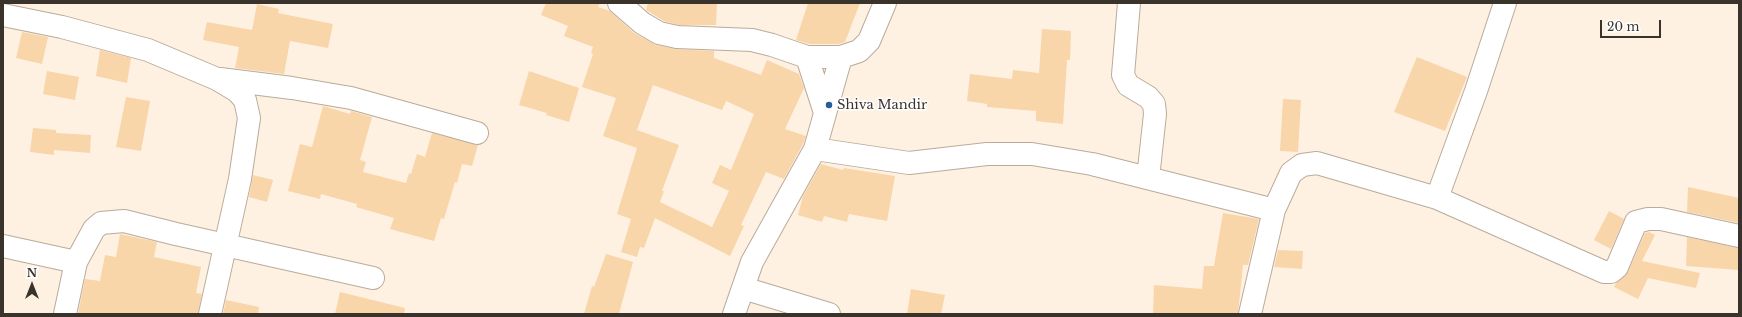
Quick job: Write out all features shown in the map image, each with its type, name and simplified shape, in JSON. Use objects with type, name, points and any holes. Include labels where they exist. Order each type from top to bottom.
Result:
[{"type":"street","points":[[619,3],[642,23],[659,33],[677,38],[752,40],[772,44],[807,57],[841,57],[859,51],[869,41],[885,3]]},
{"type":"street","points":[[1129,3],[1123,76],[1128,85],[1148,97],[1154,104],[1155,114],[1148,178]]},
{"type":"street","points":[[1437,198],[1476,91],[1505,3]]},
{"type":"street","points":[[3,15],[62,27],[148,50],[217,78],[237,91],[246,100],[249,118],[240,179],[210,314]]},
{"type":"street","points":[[807,57],[825,113]]},
{"type":"street","points":[[734,314],[752,262],[815,149],[841,57]]},
{"type":"street","points":[[217,78],[351,98],[477,133]]},
{"type":"street","points":[[815,149],[909,163],[987,154],[1032,154],[1092,164],[1274,210]]},
{"type":"street","points":[[1250,314],[1274,210],[1291,173],[1302,165],[1317,163],[1437,198],[1604,272],[1611,272],[1617,267],[1636,222],[1648,218],[1661,219],[1739,236]]},
{"type":"street","points":[[65,314],[76,262],[94,229],[100,222],[124,221],[373,278]]},
{"type":"street","points":[[3,246],[76,262]]},
{"type":"street","points":[[743,288],[829,314]]},
{"type":"building","points":[[546,3],[600,3],[598,7],[610,11],[634,33],[656,45],[676,49],[714,51],[714,58],[761,75],[767,60],[799,74],[804,88],[785,129],[806,136],[803,144],[784,179],[766,172],[741,225],[744,226],[730,256],[655,218],[644,248],[640,247],[637,257],[621,252],[631,219],[617,214],[637,148],[603,136],[616,98],[582,87],[593,54],[591,53],[593,47],[564,36],[568,26],[541,15]],"holes":[[[653,85],[722,110],[726,101],[754,114],[731,170],[720,165],[712,183],[729,191],[712,227],[660,202],[664,191],[662,191],[679,145],[637,130]]]},
{"type":"building","points":[[648,3],[717,3],[716,25],[679,25],[664,21],[646,10]]},
{"type":"building","points":[[808,3],[860,3],[845,42],[839,44],[809,44],[796,40]]},
{"type":"building","points":[[257,4],[279,9],[278,13],[333,24],[328,48],[290,41],[284,74],[235,68],[239,47],[203,40],[207,22],[252,30]]},
{"type":"building","points":[[1042,29],[1071,31],[1070,60],[1067,60],[1063,124],[1036,121],[1036,111],[987,107],[987,104],[967,101],[970,74],[1012,79],[1013,70],[1039,73]]},
{"type":"building","points":[[22,32],[48,37],[42,64],[16,58]]},
{"type":"building","points":[[100,50],[131,58],[127,83],[96,76]]},
{"type":"building","points":[[1417,57],[1467,77],[1445,131],[1394,112]]},
{"type":"building","points":[[47,71],[79,77],[75,100],[43,94]]},
{"type":"building","points":[[529,71],[579,88],[569,122],[546,115],[547,113],[519,105]]},
{"type":"building","points":[[126,97],[150,101],[141,151],[116,147]]},
{"type":"building","points":[[1283,99],[1301,100],[1298,152],[1280,151]]},
{"type":"building","points":[[323,106],[350,114],[351,111],[372,117],[360,160],[366,162],[363,172],[406,183],[409,173],[411,174],[417,154],[425,157],[432,133],[478,145],[472,166],[462,164],[444,219],[441,218],[434,241],[390,229],[394,218],[356,207],[357,204],[321,194],[320,199],[288,191],[300,144],[312,147]]},
{"type":"building","points":[[33,128],[56,130],[56,133],[91,135],[90,153],[54,150],[54,155],[30,152]]},
{"type":"building","points":[[821,164],[843,170],[844,168],[895,176],[887,221],[849,214],[847,222],[824,216],[822,222],[798,215],[803,196]]},
{"type":"building","points":[[253,175],[273,180],[267,202],[249,197]]},
{"type":"building","points":[[1688,187],[1739,198],[1739,223],[1687,212]]},
{"type":"building","points":[[1609,211],[1624,219],[1611,249],[1594,240]]},
{"type":"building","points":[[1223,213],[1259,219],[1248,265],[1243,265],[1238,314],[1153,314],[1154,285],[1202,289],[1204,266],[1214,266]]},
{"type":"building","points":[[1649,232],[1655,235],[1642,261],[1700,273],[1696,288],[1648,278],[1638,299],[1614,287],[1616,283],[1628,272],[1645,233]]},
{"type":"building","points":[[120,234],[157,242],[154,257],[201,267],[196,293],[202,294],[198,314],[78,314],[85,279],[100,281],[105,255],[116,257]]},
{"type":"building","points":[[1687,237],[1739,248],[1739,270],[1686,266]]},
{"type":"building","points":[[1278,250],[1303,251],[1302,269],[1274,267]]},
{"type":"building","points":[[606,254],[633,262],[619,314],[584,314],[592,286],[594,287]]},
{"type":"building","points":[[911,289],[945,295],[941,314],[907,314]]},
{"type":"building","points":[[340,292],[405,308],[404,314],[335,314]]},
{"type":"building","points":[[226,300],[259,307],[258,314],[223,314]]},
{"type":"place","name":"Shiva Mandir","points":[[829,105]]}]
